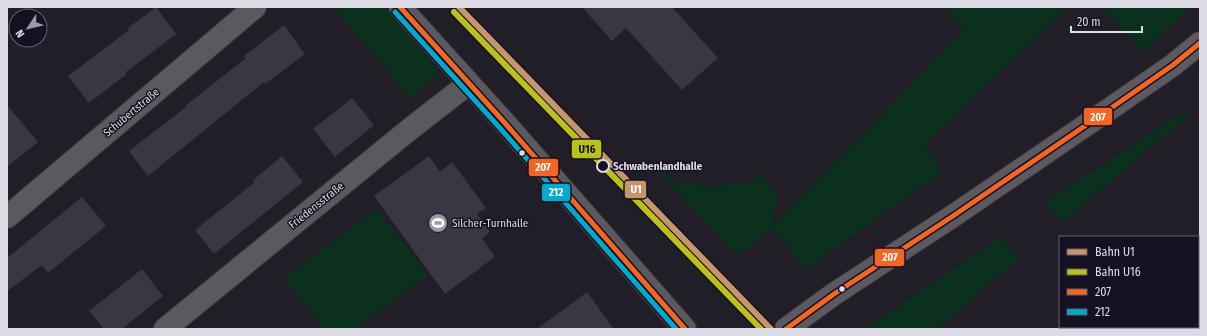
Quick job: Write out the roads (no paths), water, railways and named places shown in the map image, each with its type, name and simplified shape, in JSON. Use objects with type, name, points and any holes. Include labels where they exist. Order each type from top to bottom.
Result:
[{"type":"main road","points":[[786,329],[834,294],[953,216],[1114,106],[1173,65],[1200,43]]},
{"type":"street","name":"Schubertstraße","points":[[7,218],[255,7]]},
{"type":"street","points":[[400,7],[468,84],[504,122],[685,329]]},
{"type":"street","name":"Friedensstraße","points":[[165,329],[410,128],[432,113],[468,84]]},
{"type":"rail line","name":"U1","points":[[459,7],[771,329]]},
{"type":"rail line","name":"U16","points":[[454,12],[761,329]]},
{"type":"place","name":"Schwabenlandhalle","points":[[603,166]]},
{"type":"place","name":"Silcher-Turnhalle","points":[[438,223]]}]
